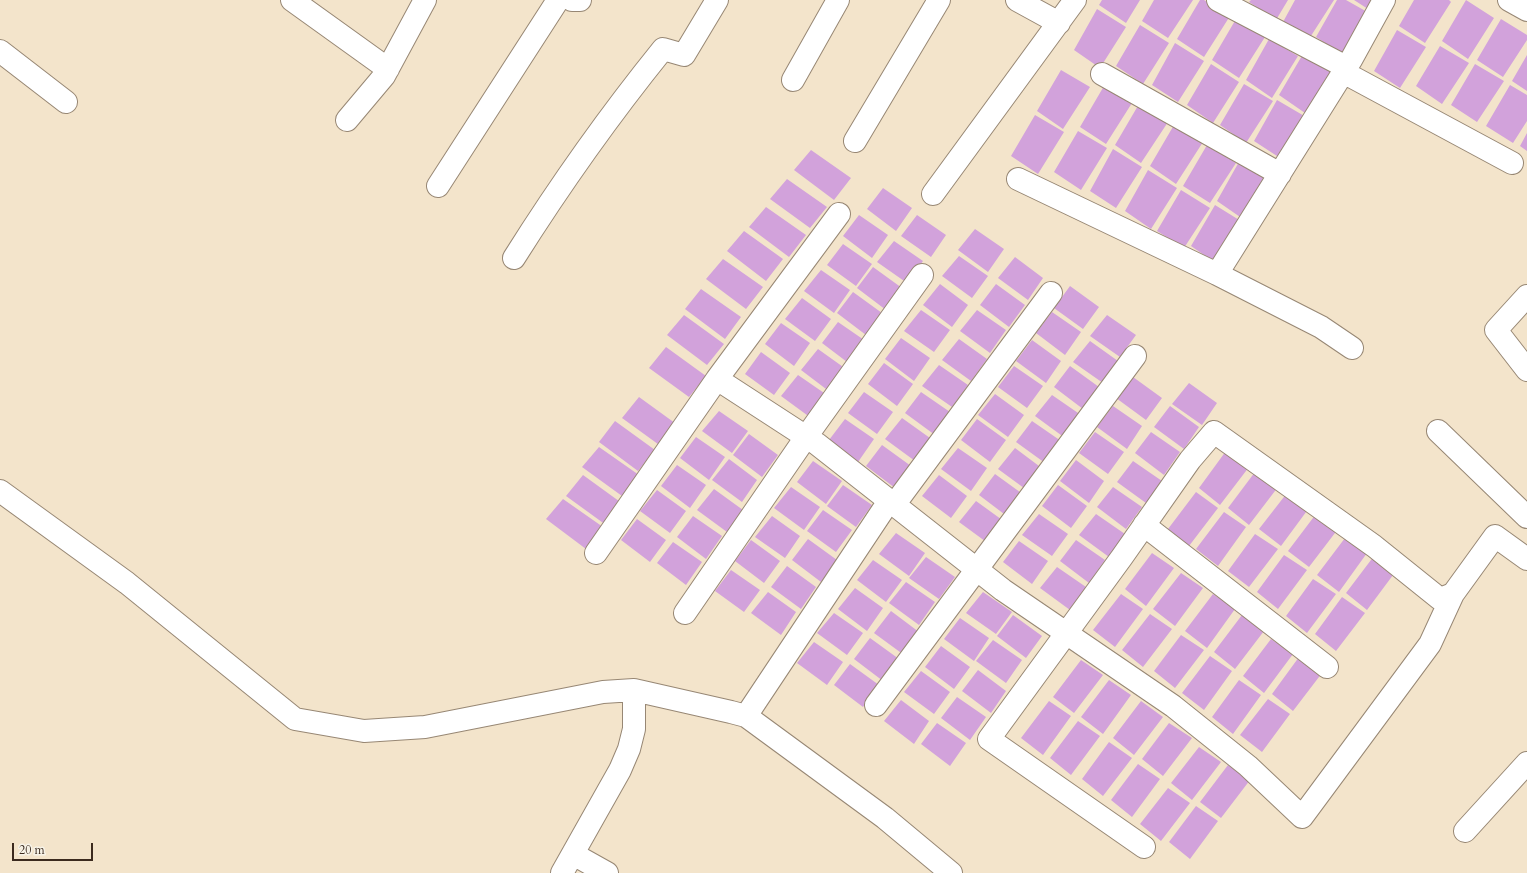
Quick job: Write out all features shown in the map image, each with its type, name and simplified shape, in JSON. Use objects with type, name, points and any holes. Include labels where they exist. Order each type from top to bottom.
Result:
[{"type":"street","points":[[292,0],[388,68]]},
{"type":"street","points":[[347,120],[384,76],[425,0]]},
{"type":"street","points":[[438,186],[558,0]]},
{"type":"street","points":[[572,0],[580,0]]},
{"type":"street","points":[[514,258],[541,215],[613,111],[663,50],[684,55],[717,0]]},
{"type":"street","points":[[793,80],[838,0]]},
{"type":"street","points":[[855,142],[939,0]]},
{"type":"street","points":[[1017,0],[1059,23]]},
{"type":"street","points":[[933,194],[1075,0]]},
{"type":"street","points":[[1218,0],[1512,163]]},
{"type":"street","points":[[1217,274],[1345,70],[1384,0]]},
{"type":"street","points":[[1509,0],[1527,10]]},
{"type":"street","points":[[0,51],[66,102]]},
{"type":"street","points":[[1102,74],[1280,174]]},
{"type":"street","points":[[1018,179],[1217,274],[1321,327],[1352,348]]},
{"type":"street","points":[[596,553],[717,379],[839,214]]},
{"type":"street","points":[[685,613],[806,437],[922,275]]},
{"type":"street","points":[[746,716],[891,503],[1051,293]]},
{"type":"street","points":[[1527,296],[1496,330],[1527,370]]},
{"type":"street","points":[[876,705],[1135,356]]},
{"type":"street","points":[[717,379],[806,437],[977,569],[1066,634],[1173,706],[1248,766],[1302,817],[1430,644],[1453,594],[1495,536],[1527,559]]},
{"type":"street","points":[[1438,431],[1527,517]]},
{"type":"street","points":[[1144,847],[989,739],[1190,460],[1214,432],[1374,546],[1440,599],[1453,594]]},
{"type":"street","points":[[0,491],[127,583],[295,719],[364,731],[425,726],[603,692],[634,690],[746,716],[884,818],[951,873]]},
{"type":"street","points":[[1144,525],[1327,667]]},
{"type":"street","points":[[562,873],[620,770],[629,749],[634,729],[634,690]]},
{"type":"street","points":[[1465,831],[1527,763]]},
{"type":"street","points":[[573,854],[607,873]]},
{"type":"building","points":[[1102,0],[1140,0],[1126,23],[1099,5]]},
{"type":"building","points":[[1154,0],[1193,0],[1168,38],[1142,21]]},
{"type":"building","points":[[1200,0],[1204,0],[1230,16],[1204,57],[1177,39]]},
{"type":"building","points":[[1251,0],[1288,0],[1276,20],[1249,2]]},
{"type":"building","points":[[1295,0],[1334,0],[1309,39],[1283,22]]},
{"type":"building","points":[[1337,0],[1346,0],[1369,13],[1342,54],[1316,37]]},
{"type":"building","points":[[1354,0],[1374,0],[1368,9]]},
{"type":"building","points":[[1414,0],[1449,0],[1451,2],[1425,43],[1399,26]]},
{"type":"building","points":[[1466,0],[1494,18],[1468,59],[1442,41]]},
{"type":"building","points":[[1097,9],[1126,27],[1100,68],[1074,50]]},
{"type":"building","points":[[1236,19],[1265,37],[1239,78],[1212,60]]},
{"type":"building","points":[[1501,19],[1527,35],[1527,40],[1503,77],[1477,60]]},
{"type":"building","points":[[1140,25],[1169,43],[1143,84],[1116,66]]},
{"type":"building","points":[[1397,30],[1426,47],[1400,88],[1374,71]]},
{"type":"building","points":[[1269,39],[1298,56],[1272,98],[1246,80]]},
{"type":"building","points":[[1175,43],[1204,61],[1178,102],[1152,85]]},
{"type":"building","points":[[1440,46],[1469,63],[1442,104],[1416,86]]},
{"type":"building","points":[[1303,54],[1332,72],[1305,113],[1279,95]]},
{"type":"building","points":[[1527,55],[1527,91],[1512,81]]},
{"type":"building","points":[[1211,64],[1239,82],[1213,123],[1187,105]]},
{"type":"building","points":[[1475,64],[1504,81],[1477,122],[1451,105]]},
{"type":"building","points":[[1061,70],[1090,87],[1063,129],[1037,111]]},
{"type":"building","points":[[1244,84],[1273,101],[1246,143],[1220,125]]},
{"type":"building","points":[[1510,85],[1527,95],[1527,121],[1513,143],[1486,126]]},
{"type":"building","points":[[1104,86],[1132,103],[1106,144],[1080,127]]},
{"type":"building","points":[[1277,100],[1306,117],[1280,158],[1254,141]]},
{"type":"building","points":[[1139,104],[1168,122],[1141,163],[1115,145]]},
{"type":"building","points":[[1035,115],[1064,132],[1038,174],[1011,156]]},
{"type":"building","points":[[1174,125],[1203,142],[1176,184],[1150,166]]},
{"type":"building","points":[[1078,131],[1107,148],[1081,190],[1054,172]]},
{"type":"building","points":[[1527,133],[1527,151],[1520,146]]},
{"type":"building","points":[[1207,145],[1236,163],[1210,203],[1183,186]]},
{"type":"building","points":[[1113,149],[1142,167],[1116,208],[1090,191]]},
{"type":"building","points":[[811,150],[851,178],[834,200],[794,170]]},
{"type":"building","points":[[1240,160],[1269,178],[1243,219],[1217,201]]},
{"type":"building","points":[[1148,170],[1177,188],[1151,229],[1125,211]]},
{"type":"building","points":[[787,179],[827,207],[810,228],[770,199]]},
{"type":"building","points":[[883,188],[912,208],[896,231],[867,209]]},
{"type":"building","points":[[1181,190],[1210,208],[1184,248],[1157,231]]},
{"type":"building","points":[[1215,205],[1244,223],[1217,264],[1191,246]]},
{"type":"building","points":[[766,207],[806,235],[789,257],[749,227]]},
{"type":"building","points":[[859,215],[888,235],[872,258],[843,236]]},
{"type":"building","points":[[917,215],[946,235],[931,257],[901,236]]},
{"type":"building","points":[[975,229],[1004,249],[988,272],[958,250]]},
{"type":"building","points":[[744,231],[783,259],[766,281],[727,251]]},
{"type":"building","points":[[894,241],[923,261],[907,283],[877,262]]},
{"type":"building","points":[[843,244],[872,264],[856,286],[827,265]]},
{"type":"building","points":[[959,256],[988,276],[972,298],[942,276]]},
{"type":"building","points":[[1015,257],[1043,278],[1028,300],[998,278]]},
{"type":"building","points":[[723,259],[763,287],[746,309],[706,279]]},
{"type":"building","points":[[873,267],[902,288],[886,310],[857,288]]},
{"type":"building","points":[[821,270],[850,290],[834,313],[804,291]]},
{"type":"building","points":[[940,284],[968,305],[952,327],[923,305]]},
{"type":"building","points":[[996,284],[1025,305],[1009,327],[980,305]]},
{"type":"building","points":[[1070,286],[1099,307],[1083,329],[1054,308]]},
{"type":"building","points":[[701,289],[741,317],[725,339],[685,309]]},
{"type":"building","points":[[853,292],[882,313],[866,335],[837,313]]},
{"type":"building","points":[[802,298],[831,319],[815,341],[785,319]]},
{"type":"building","points":[[921,310],[950,330],[934,352],[904,331]]},
{"type":"building","points":[[977,310],[1006,330],[990,353],[960,331]]},
{"type":"building","points":[[1052,312],[1081,332],[1065,355],[1036,333]]},
{"type":"building","points":[[684,315],[724,344],[707,365],[667,335]]},
{"type":"building","points":[[1107,315],[1136,335],[1120,357],[1090,336]]},
{"type":"building","points":[[838,322],[867,342],[851,365],[822,343]]},
{"type":"building","points":[[781,323],[810,343],[794,366],[765,344]]},
{"type":"building","points":[[901,338],[930,358],[914,381],[885,359]]},
{"type":"building","points":[[959,339],[987,359],[971,381],[942,360]]},
{"type":"building","points":[[1032,340],[1061,361],[1046,383],[1016,361]]},
{"type":"building","points":[[1090,341],[1118,361],[1103,383],[1073,362]]},
{"type":"building","points":[[666,347],[706,376],[689,397],[649,368]]},
{"type":"building","points":[[818,349],[846,369],[830,392],[801,370]]},
{"type":"building","points":[[761,352],[790,373],[774,395],[745,374]]},
{"type":"building","points":[[884,363],[913,384],[897,406],[868,384]]},
{"type":"building","points":[[939,365],[968,385],[952,407],[922,386]]},
{"type":"building","points":[[1014,366],[1043,386],[1027,408],[998,387]]},
{"type":"building","points":[[1070,366],[1099,387],[1083,409],[1054,387]]},
{"type":"building","points":[[798,375],[827,395],[811,418],[781,396]]},
{"type":"building","points":[[1133,377],[1162,398],[1146,420],[1116,398]]},
{"type":"building","points":[[1189,383],[1217,403],[1202,425],[1172,404]]},
{"type":"building","points":[[864,392],[893,412],[877,434],[848,413]]},
{"type":"building","points":[[921,392],[950,412],[935,435],[905,413]]},
{"type":"building","points":[[995,394],[1024,415],[1008,437],[978,415]]},
{"type":"building","points":[[1052,395],[1081,415],[1065,438],[1035,416]]},
{"type":"building","points":[[639,397],[679,426],[662,447],[622,418]]},
{"type":"building","points":[[1113,406],[1142,426],[1127,449],[1097,427]]},
{"type":"building","points":[[1170,406],[1199,427],[1184,449],[1154,427]]},
{"type":"building","points":[[719,411],[748,431],[732,453],[702,431]]},
{"type":"building","points":[[902,418],[930,438],[915,461],[885,439]]},
{"type":"building","points":[[845,419],[874,439],[858,462],[829,440]]},
{"type":"building","points":[[977,419],[1006,440],[990,462],[961,440]]},
{"type":"building","points":[[615,421],[655,450],[638,471],[599,442]]},
{"type":"building","points":[[1032,421],[1061,441],[1045,463],[1016,442]]},
{"type":"building","points":[[1095,432],[1124,452],[1108,474],[1079,453]]},
{"type":"building","points":[[1151,432],[1180,452],[1164,475],[1135,453]]},
{"type":"building","points":[[749,434],[778,455],[762,477],[733,455]]},
{"type":"building","points":[[696,437],[725,457],[709,480],[680,458]]},
{"type":"building","points":[[882,445],[911,466],[895,488],[866,466]]},
{"type":"building","points":[[599,447],[639,475],[622,496],[582,467]]},
{"type":"building","points":[[958,448],[987,468],[971,491],[941,469]]},
{"type":"building","points":[[1015,448],[1043,469],[1028,491],[998,469]]},
{"type":"building","points":[[1226,451],[1249,467],[1220,505],[1199,488]]},
{"type":"building","points":[[729,459],[757,480],[742,502],[712,480]]},
{"type":"building","points":[[1076,460],[1104,481],[1089,503],[1060,481]]},
{"type":"building","points":[[813,461],[842,481],[826,504],[797,482]]},
{"type":"building","points":[[1133,461],[1162,481],[1146,503],[1117,482]]},
{"type":"building","points":[[677,465],[706,485],[690,508],[661,486]]},
{"type":"building","points":[[1255,472],[1278,487],[1249,525],[1228,508]]},
{"type":"building","points":[[995,474],[1024,495],[1008,517],[979,495]]},
{"type":"building","points":[[583,475],[623,504],[606,525],[566,496]]},
{"type":"building","points":[[939,475],[967,496],[951,518],[922,496]]},
{"type":"building","points":[[843,485],[872,505],[856,527],[827,506]]},
{"type":"building","points":[[1058,485],[1087,506],[1071,528],[1042,506]]},
{"type":"building","points":[[791,487],[820,507],[804,530],[774,508]]},
{"type":"building","points":[[1113,487],[1142,507],[1126,529],[1097,507]]},
{"type":"building","points":[[714,489],[743,510],[727,532],[697,510]]},
{"type":"building","points":[[657,490],[686,511],[670,533],[640,511]]},
{"type":"building","points":[[1196,492],[1218,508],[1189,546],[1168,529]]},
{"type":"building","points":[[1287,493],[1309,508],[1281,546],[1259,529]]},
{"type":"building","points":[[563,499],[603,527],[586,549],[546,519]]},
{"type":"building","points":[[976,501],[1005,522],[989,544],[959,522]]},
{"type":"building","points":[[823,510],[852,530],[836,552],[807,531]]},
{"type":"building","points":[[1224,512],[1246,527],[1218,566],[1196,549]]},
{"type":"building","points":[[1039,514],[1068,534],[1052,556],[1022,535]]},
{"type":"building","points":[[1096,514],[1125,534],[1109,557],[1079,535]]},
{"type":"building","points":[[1316,514],[1338,529],[1309,567],[1288,551]]},
{"type":"building","points":[[693,516],[722,536],[706,559],[677,537]]},
{"type":"building","points":[[772,516],[800,536],[785,558],[755,537]]},
{"type":"building","points":[[637,519],[666,540],[650,562],[621,540]]},
{"type":"building","points":[[896,533],[925,553],[909,576],[879,554]]},
{"type":"building","points":[[1255,534],[1278,549],[1249,587],[1228,571]]},
{"type":"building","points":[[1345,538],[1367,553],[1339,592],[1317,575]]},
{"type":"building","points":[[808,539],[837,560],[821,582],[792,560]]},
{"type":"building","points":[[751,540],[780,561],[764,583],[735,561]]},
{"type":"building","points":[[1076,540],[1105,560],[1089,583],[1060,561]]},
{"type":"building","points":[[1019,541],[1048,561],[1032,584],[1003,562]]},
{"type":"building","points":[[673,542],[702,562],[686,585],[657,563]]},
{"type":"building","points":[[1152,553],[1174,568],[1146,606],[1125,589]]},
{"type":"building","points":[[1284,555],[1307,570],[1278,609],[1257,592]]},
{"type":"building","points":[[1374,556],[1396,571],[1367,610],[1346,593]]},
{"type":"building","points":[[926,557],[955,577],[939,599],[909,578]]},
{"type":"building","points":[[873,560],[902,580],[886,602],[857,580]]},
{"type":"building","points":[[787,566],[816,587],[801,609],[771,587]]},
{"type":"building","points":[[1057,567],[1086,587],[1070,610],[1040,588]]},
{"type":"building","points":[[731,570],[760,590],[744,612],[715,591]]},
{"type":"building","points":[[1181,573],[1203,588],[1175,626],[1153,609]]},
{"type":"building","points":[[1313,579],[1336,594],[1307,633],[1286,616]]},
{"type":"building","points":[[906,582],[935,602],[919,625],[889,603]]},
{"type":"building","points":[[855,588],[883,608],[867,631],[838,609]]},
{"type":"building","points":[[768,592],[796,612],[781,635],[751,613]]},
{"type":"building","points":[[983,592],[1012,612],[996,634],[966,613]]},
{"type":"building","points":[[1121,594],[1143,609],[1115,647],[1093,630]]},
{"type":"building","points":[[1213,594],[1235,609],[1207,648],[1185,631]]},
{"type":"building","points":[[1342,597],[1365,613],[1336,651],[1315,634]]},
{"type":"building","points":[[891,611],[919,632],[904,655],[874,633]]},
{"type":"building","points":[[834,613],[863,633],[847,655],[817,633]]},
{"type":"building","points":[[1150,614],[1172,629],[1143,667],[1122,650]]},
{"type":"building","points":[[1013,615],[1042,636],[1026,658],[997,636]]},
{"type":"building","points":[[1242,615],[1264,631],[1235,669],[1214,652]]},
{"type":"building","points":[[960,618],[989,638],[974,661],[944,639]]},
{"type":"building","points":[[1181,635],[1204,650],[1175,688],[1154,671]]},
{"type":"building","points":[[870,638],[899,659],[883,681],[854,659]]},
{"type":"building","points":[[1271,639],[1293,654],[1264,693],[1243,676]]},
{"type":"building","points":[[993,640],[1022,660],[1006,683],[976,661]]},
{"type":"building","points":[[814,642],[843,662],[827,685],[797,663]]},
{"type":"building","points":[[941,646],[970,667],[954,689],[925,667]]},
{"type":"building","points":[[1210,656],[1232,671],[1204,710],[1182,693]]},
{"type":"building","points":[[1299,657],[1322,673],[1293,711],[1272,694]]},
{"type":"building","points":[[1081,660],[1103,675],[1074,713],[1053,697]]},
{"type":"building","points":[[850,664],[879,685],[863,707],[834,685]]},
{"type":"building","points":[[978,670],[1006,691],[991,713],[962,691]]},
{"type":"building","points":[[921,671],[950,692],[934,714],[904,692]]},
{"type":"building","points":[[1109,680],[1131,695],[1103,734],[1081,717]]},
{"type":"building","points":[[1239,680],[1261,695],[1233,734],[1212,717]]},
{"type":"building","points":[[957,697],[986,717],[970,740],[941,718]]},
{"type":"building","points":[[1268,699],[1290,714],[1262,752],[1240,735]]},
{"type":"building","points":[[901,700],[929,721],[914,744],[884,721]]},
{"type":"building","points":[[1049,701],[1071,716],[1043,755],[1021,738]]},
{"type":"building","points":[[1141,701],[1163,717],[1134,755],[1113,738]]},
{"type":"building","points":[[1078,721],[1100,736],[1071,775],[1050,758]]},
{"type":"building","points":[[937,723],[966,743],[950,766],[921,744]]},
{"type":"building","points":[[1169,723],[1192,738],[1163,776],[1142,759]]},
{"type":"building","points":[[1109,742],[1132,758],[1103,796],[1082,779]]},
{"type":"building","points":[[1199,747],[1221,762],[1192,800],[1171,783]]},
{"type":"building","points":[[1138,764],[1160,779],[1132,817],[1111,800]]},
{"type":"building","points":[[1228,765],[1250,780],[1221,818],[1200,802]]},
{"type":"building","points":[[1168,788],[1190,803],[1161,841],[1140,824]]},
{"type":"building","points":[[1196,806],[1218,821],[1190,859],[1169,842]]}]
